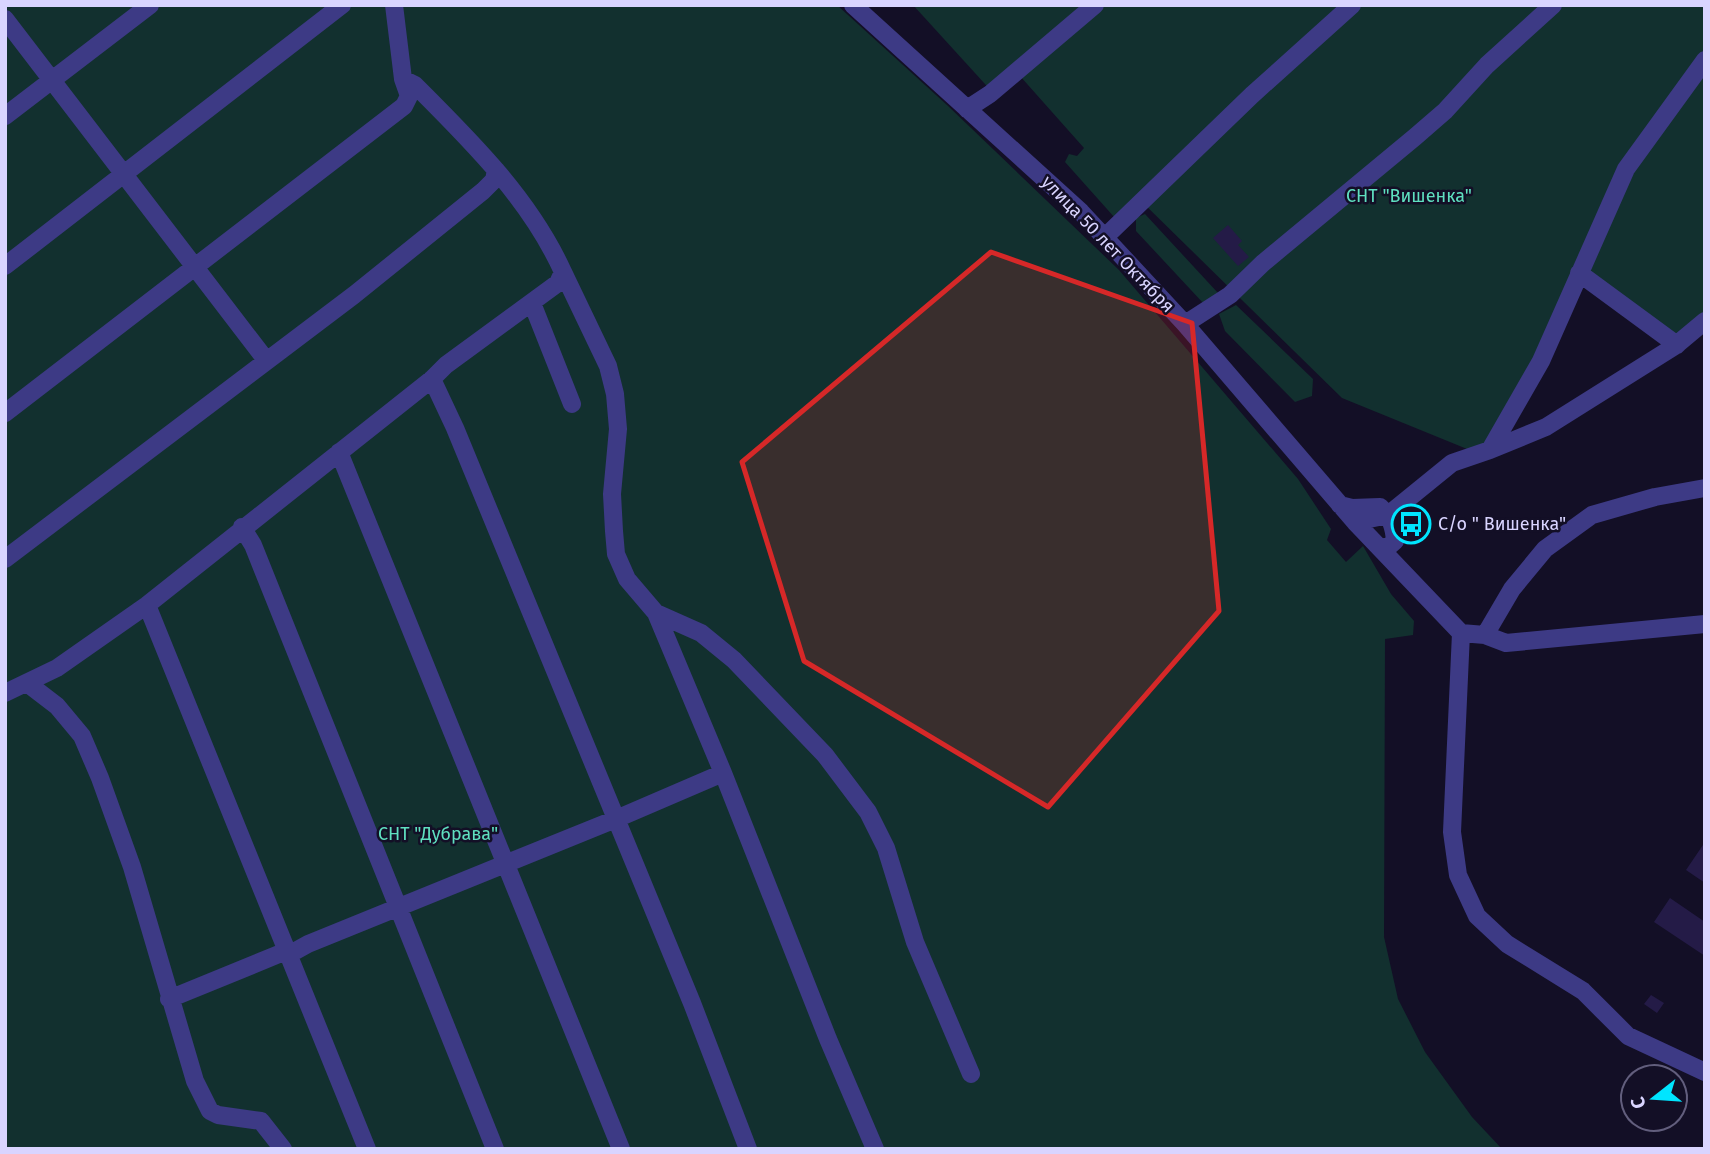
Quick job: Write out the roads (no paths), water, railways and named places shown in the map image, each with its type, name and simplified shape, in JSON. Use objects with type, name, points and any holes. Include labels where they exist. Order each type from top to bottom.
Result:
[{"type":"street","points":[[5,116],[150,5]]},
{"type":"street","points":[[5,266],[342,5]]},
{"type":"street","points":[[5,413],[404,106],[409,96],[403,79],[394,5]]},
{"type":"street","name":"улица 50 лет Октября","points":[[853,5],[1081,212],[1185,324],[1355,522],[1461,633]]},
{"type":"street","points":[[868,19],[881,5]]},
{"type":"street","points":[[967,109],[990,94],[1095,5]]},
{"type":"street","points":[[1105,237],[1252,94],[1352,5]]},
{"type":"street","points":[[1185,324],[1230,295],[1263,263],[1445,111],[1487,65],[1553,5]]},
{"type":"street","points":[[5,19],[266,360]]},
{"type":"street","points":[[1490,450],[1541,361],[1626,169],[1705,61]]},
{"type":"street","points":[[403,79],[415,85],[478,148],[554,251],[608,366],[615,394],[618,429],[612,494],[616,554],[626,579],[656,613],[875,1149]]},
{"type":"street","points":[[5,559],[354,295],[483,191],[494,180],[496,170]]},
{"type":"street","points":[[5,693],[78,654],[147,604],[432,379],[446,365],[558,283],[563,272]]},
{"type":"street","points":[[1579,273],[1677,345]]},
{"type":"street","points":[[532,303],[572,404]]},
{"type":"street","points":[[1355,522],[1388,514],[1452,463],[1546,426],[1677,345],[1705,321]]},
{"type":"street","points":[[432,379],[455,428],[692,1003],[748,1149]]},
{"type":"street","points":[[338,452],[507,862],[621,1149]]},
{"type":"street","points":[[1485,635],[1512,589],[1545,549],[1592,515],[1705,488]]},
{"type":"street","points":[[1340,505],[1380,508],[1388,514],[1395,541],[1387,548],[1378,546]]},
{"type":"street","points":[[242,527],[253,545],[495,1149]]},
{"type":"street","points":[[147,604],[367,1149]]},
{"type":"street","points":[[656,613],[701,634],[734,660],[825,755],[868,812],[886,848],[915,942],[971,1074]]},
{"type":"street","points":[[1705,624],[1506,643],[1485,635],[1461,633],[1452,832],[1458,874],[1478,916],[1507,944],[1583,991],[1628,1036],[1705,1072]]},
{"type":"street","points":[[27,683],[57,706],[82,736],[132,867],[195,1081],[210,1111],[218,1115],[261,1121],[283,1149]]},
{"type":"street","points":[[169,999],[279,954],[290,954],[308,944],[723,774]]},
{"type":"place","name":"С/о \" Вишенка\"","points":[[1411,524]]},
{"type":"park label","name":"СНТ \"Вишенка\"","points":[[1409,196]]},
{"type":"park label","name":"СНТ \"Дубрава\"","points":[[438,834]]}]
